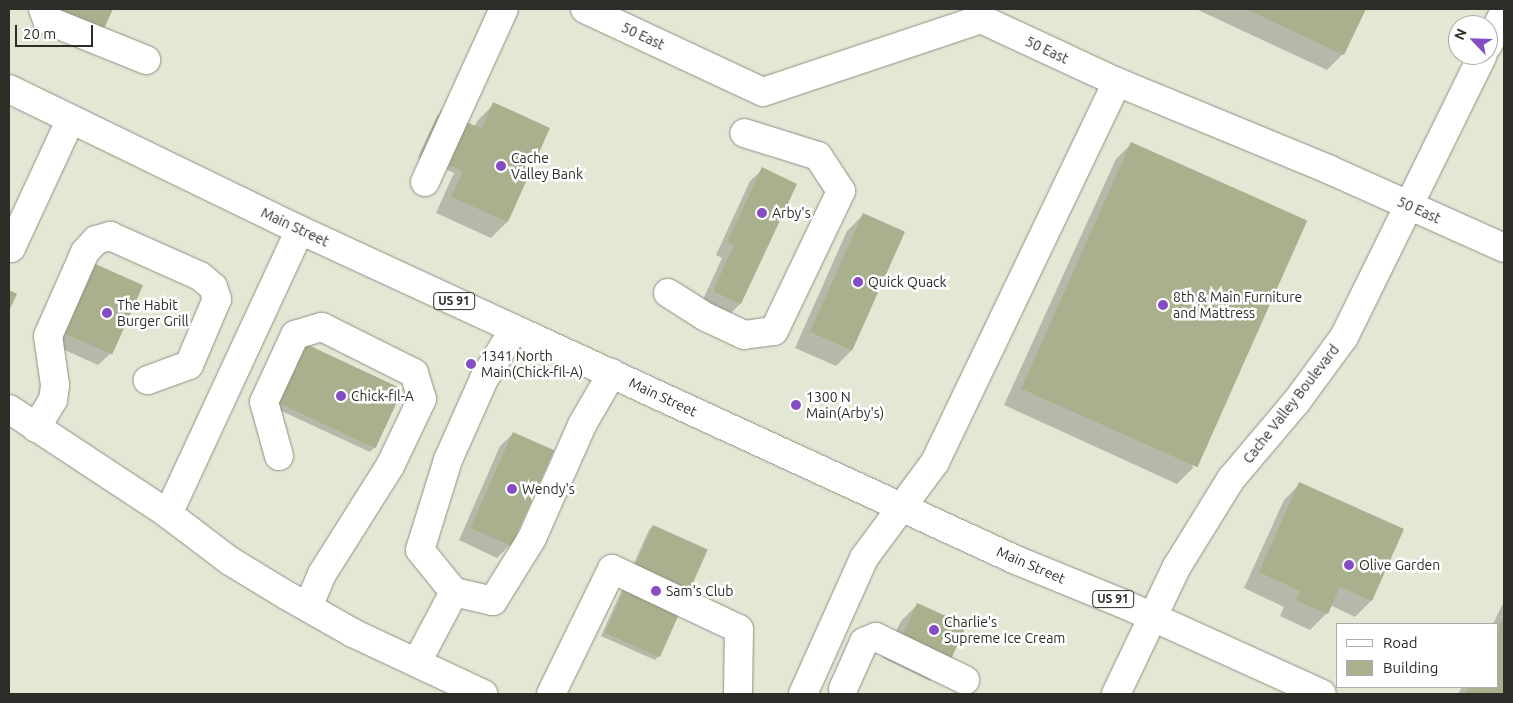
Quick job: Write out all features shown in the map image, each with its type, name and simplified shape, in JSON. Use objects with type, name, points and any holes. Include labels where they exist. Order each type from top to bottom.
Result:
[{"type":"main road","points":[[43,9],[47,20],[146,60]]},
{"type":"main road","points":[[425,182],[504,9]]},
{"type":"main road","name":"50 East","points":[[585,9],[763,92],[980,19],[1117,82],[1197,114],[1504,248]]},
{"type":"main road","points":[[1498,24],[1504,12]]},
{"type":"main road","name":"Cache Valley Boulevard","points":[[1116,694],[1176,568],[1231,479],[1298,401],[1344,338],[1478,65]]},
{"type":"main road","points":[[803,694],[864,558],[935,462],[1117,82]]},
{"type":"main road","name":"Main Street","points":[[9,89],[300,230],[514,330],[612,373],[1016,560],[1124,604],[1322,694]]},
{"type":"main road","points":[[9,247],[11,248],[72,119]]},
{"type":"main road","points":[[668,292],[706,317],[744,335],[774,331],[837,200],[841,191],[818,156],[744,132]]},
{"type":"main road","points":[[168,514],[300,230]]},
{"type":"main road","points":[[36,428],[53,400],[55,384],[48,336],[85,252],[96,240],[110,236],[200,276],[213,287],[217,299],[189,365],[148,380]]},
{"type":"main road","points":[[280,456],[264,402],[295,335],[322,327],[414,373],[422,399],[390,466],[322,574],[308,607]]},
{"type":"main road","points":[[514,330],[484,379],[448,460],[420,550],[454,592],[493,600],[532,538],[582,425],[612,373]]},
{"type":"main road","points":[[9,408],[36,428],[107,472],[168,514],[230,561],[353,633],[483,694]]},
{"type":"main road","points":[[550,694],[612,569],[739,629],[738,694]]},
{"type":"main road","points":[[417,662],[454,592]]},
{"type":"main road","points":[[843,689],[864,642],[876,637],[965,680]]},
{"type":"building","points":[[50,9],[113,9],[102,33]]},
{"type":"building","points":[[1246,9],[1366,9],[1344,55]]},
{"type":"building","points":[[493,102],[550,128],[508,222],[451,197],[463,171],[421,153],[441,110],[482,129]]},
{"type":"building","points":[[1131,142],[1307,221],[1197,467],[1021,389]]},
{"type":"building","name":"Arby's","points":[[762,167],[797,184],[741,304],[713,291],[734,245],[727,242]]},
{"type":"building","name":"Quick Quack","points":[[863,213],[905,232],[852,350],[810,332]]},
{"type":"building","points":[[91,262],[143,285],[112,355],[60,331]]},
{"type":"building","points":[[9,290],[17,294],[9,311]]},
{"type":"building","name":"Chick-fil-A","points":[[306,344],[403,389],[376,448],[279,403]]},
{"type":"building","name":"Wendy's","points":[[513,432],[554,450],[511,546],[470,528]]},
{"type":"building","points":[[1299,482],[1404,529],[1372,601],[1340,587],[1328,614],[1295,600],[1300,591],[1259,572]]},
{"type":"building","name":"Sam's Club","points":[[653,525],[708,549],[660,657],[605,633]]},
{"type":"building","points":[[917,603],[966,625],[949,664],[900,642]]},
{"type":"building","points":[[1504,615],[1504,694],[1467,694],[1468,688],[1498,688],[1498,628]]},
{"type":"place","name":"Cache Valley Bank","points":[[501,166]]},
{"type":"place","name":"Arby's","points":[[762,213]]},
{"type":"place","name":"Quick Quack","points":[[858,282]]},
{"type":"place","name":"8th & Main Furniture and Mattress","points":[[1163,305]]},
{"type":"place","name":"The Habit Burger Grill","points":[[107,313]]},
{"type":"place","name":"1341 North Main(Chick-fil-A)","points":[[471,364]]},
{"type":"place","name":"Chick-fil-A","points":[[341,396]]},
{"type":"place","name":"1300 N Main(Arby's)","points":[[796,405]]},
{"type":"place","name":"Wendy's","points":[[512,489]]},
{"type":"place","name":"Olive Garden","points":[[1349,565]]},
{"type":"place","name":"Sam's Club","points":[[656,591]]},
{"type":"place","name":"Charlie's Supreme Ice Cream","points":[[934,630]]}]
